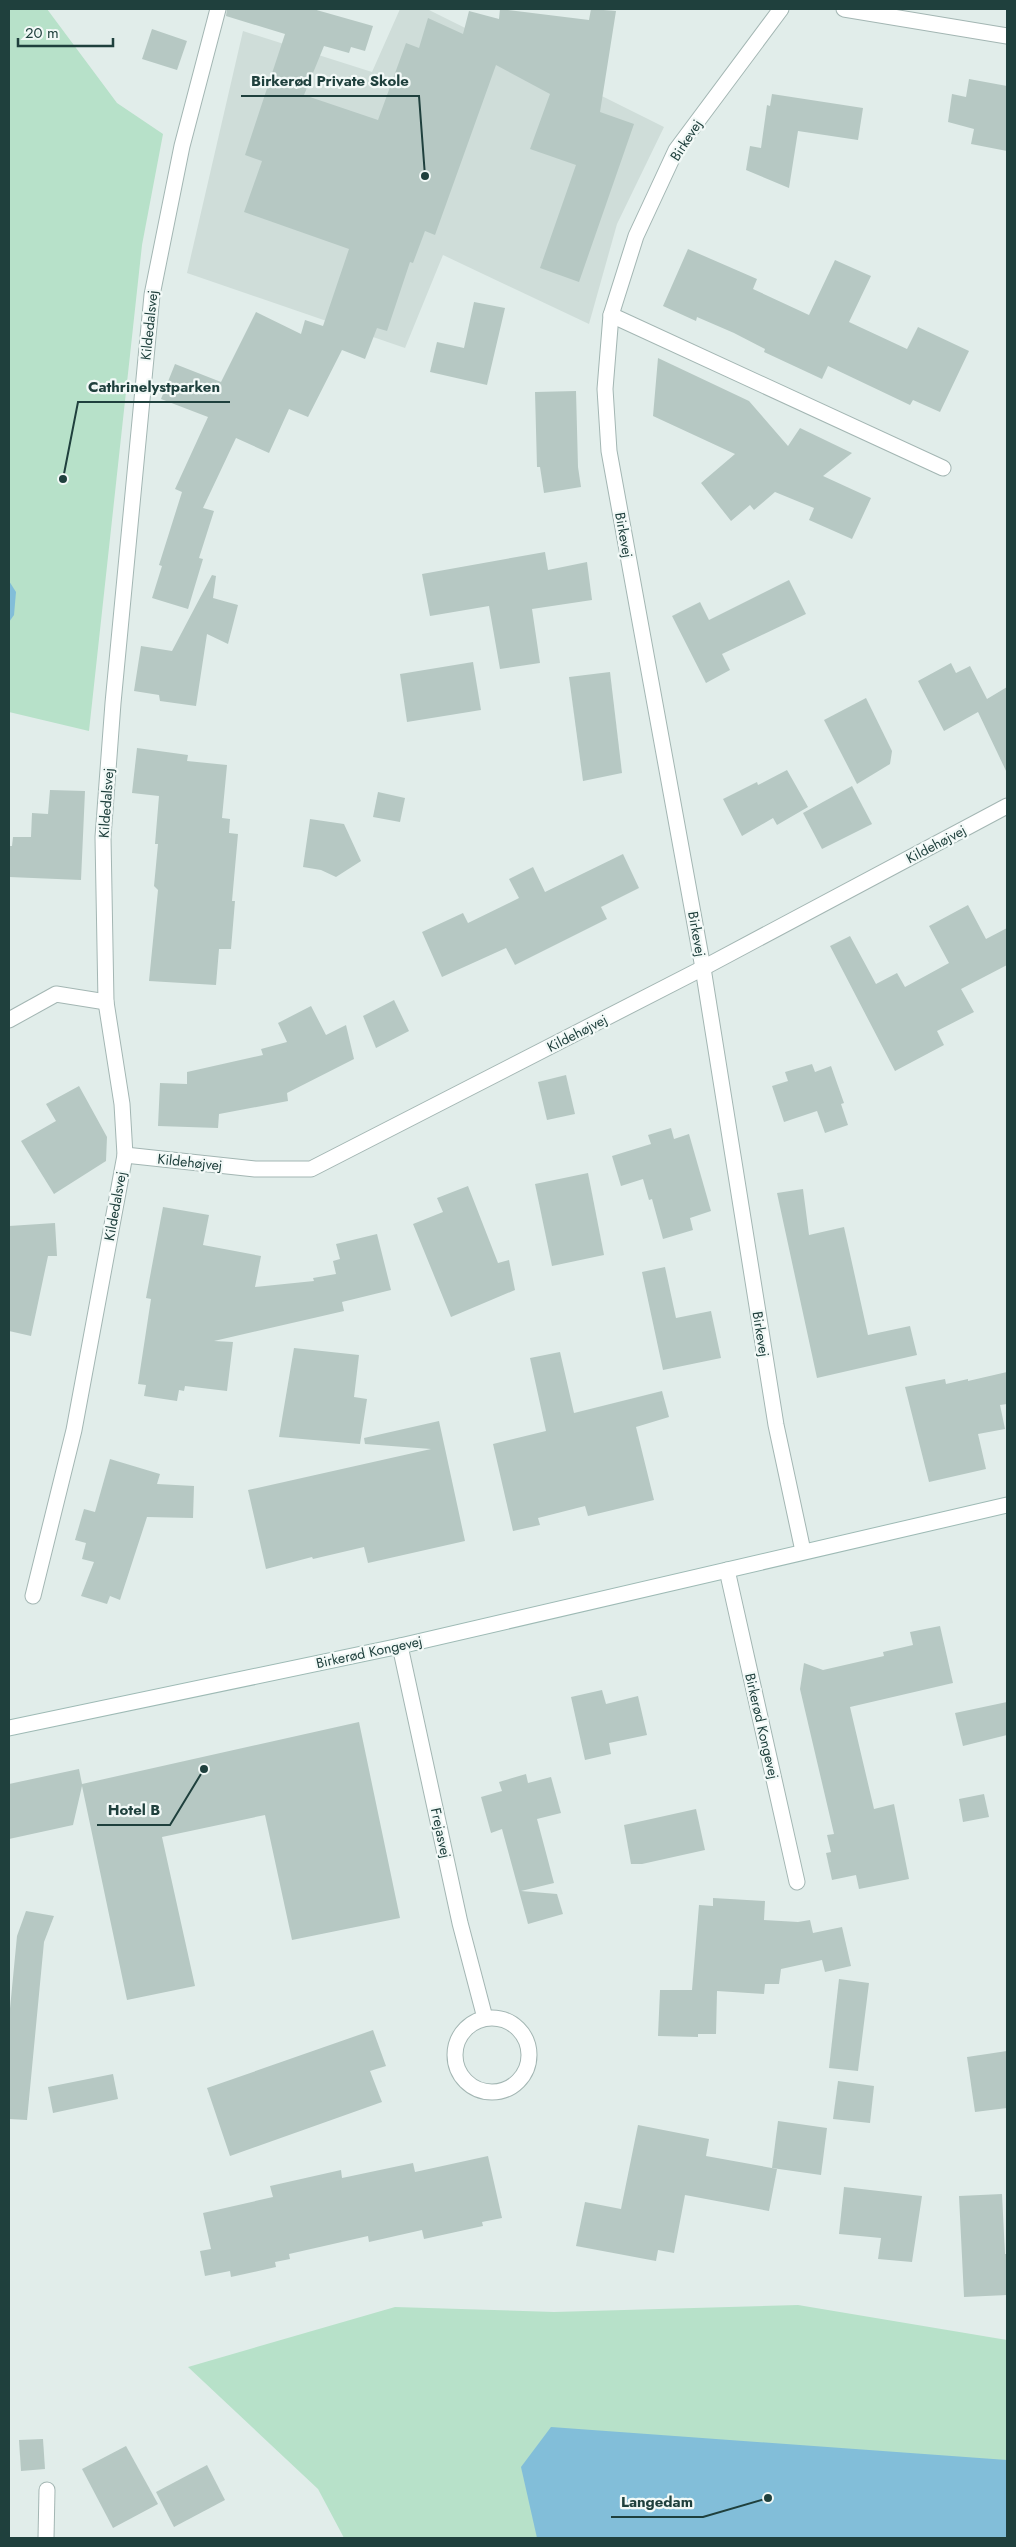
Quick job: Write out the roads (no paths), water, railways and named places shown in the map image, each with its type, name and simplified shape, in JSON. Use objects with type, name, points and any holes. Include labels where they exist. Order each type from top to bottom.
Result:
[{"type":"street","name":"Kildedalsvej","points":[[33,1596],[74,1430],[124,1155],[122,1104],[106,1002],[103,837],[114,693],[152,295],[182,146],[218,9]]},
{"type":"street","name":"Birkevej","points":[[780,9],[676,150],[636,236],[611,316],[605,390],[609,451],[703,968],[776,1425],[803,1551]]},
{"type":"street","points":[[844,9],[1007,36]]},
{"type":"street","points":[[611,316],[943,468]]},
{"type":"street","name":"Kildehøjvej","points":[[124,1155],[255,1169],[311,1169],[703,968],[1007,806]]},
{"type":"street","points":[[9,1020],[56,994],[106,1002]]},
{"type":"street","name":"Birkerød Kongevej","points":[[9,1728],[400,1646],[1007,1505]]},
{"type":"street","name":"Birkerød Kongevej","points":[[727,1570],[798,1882]]},
{"type":"street","name":"Frejasvej","points":[[400,1646],[460,1923],[485,2018]]},
{"type":"street","points":[[485,2018],[498,2018],[510,2022],[520,2030],[526,2040],[529,2053],[528,2065],[522,2076],[513,2085],[501,2090],[490,2091],[478,2088],[468,2082],[456,2062],[458,2040],[465,2030],[485,2018]]},
{"type":"street","points":[[46,2538],[47,2490]]},
{"type":"water","points":[[9,581],[16,592],[14,615],[9,622]]},
{"type":"water","points":[[551,2427],[1007,2460],[1007,2538],[537,2538],[521,2467]]},
{"type":"place","name":"Birkerød Private Skole","points":[[425,176]]},
{"type":"place","name":"Cathrinelystparken","points":[[63,479]]},
{"type":"place","name":"Hotel B","points":[[204,1769]]},
{"type":"place","name":"Langedam","points":[[768,2498]]}]
